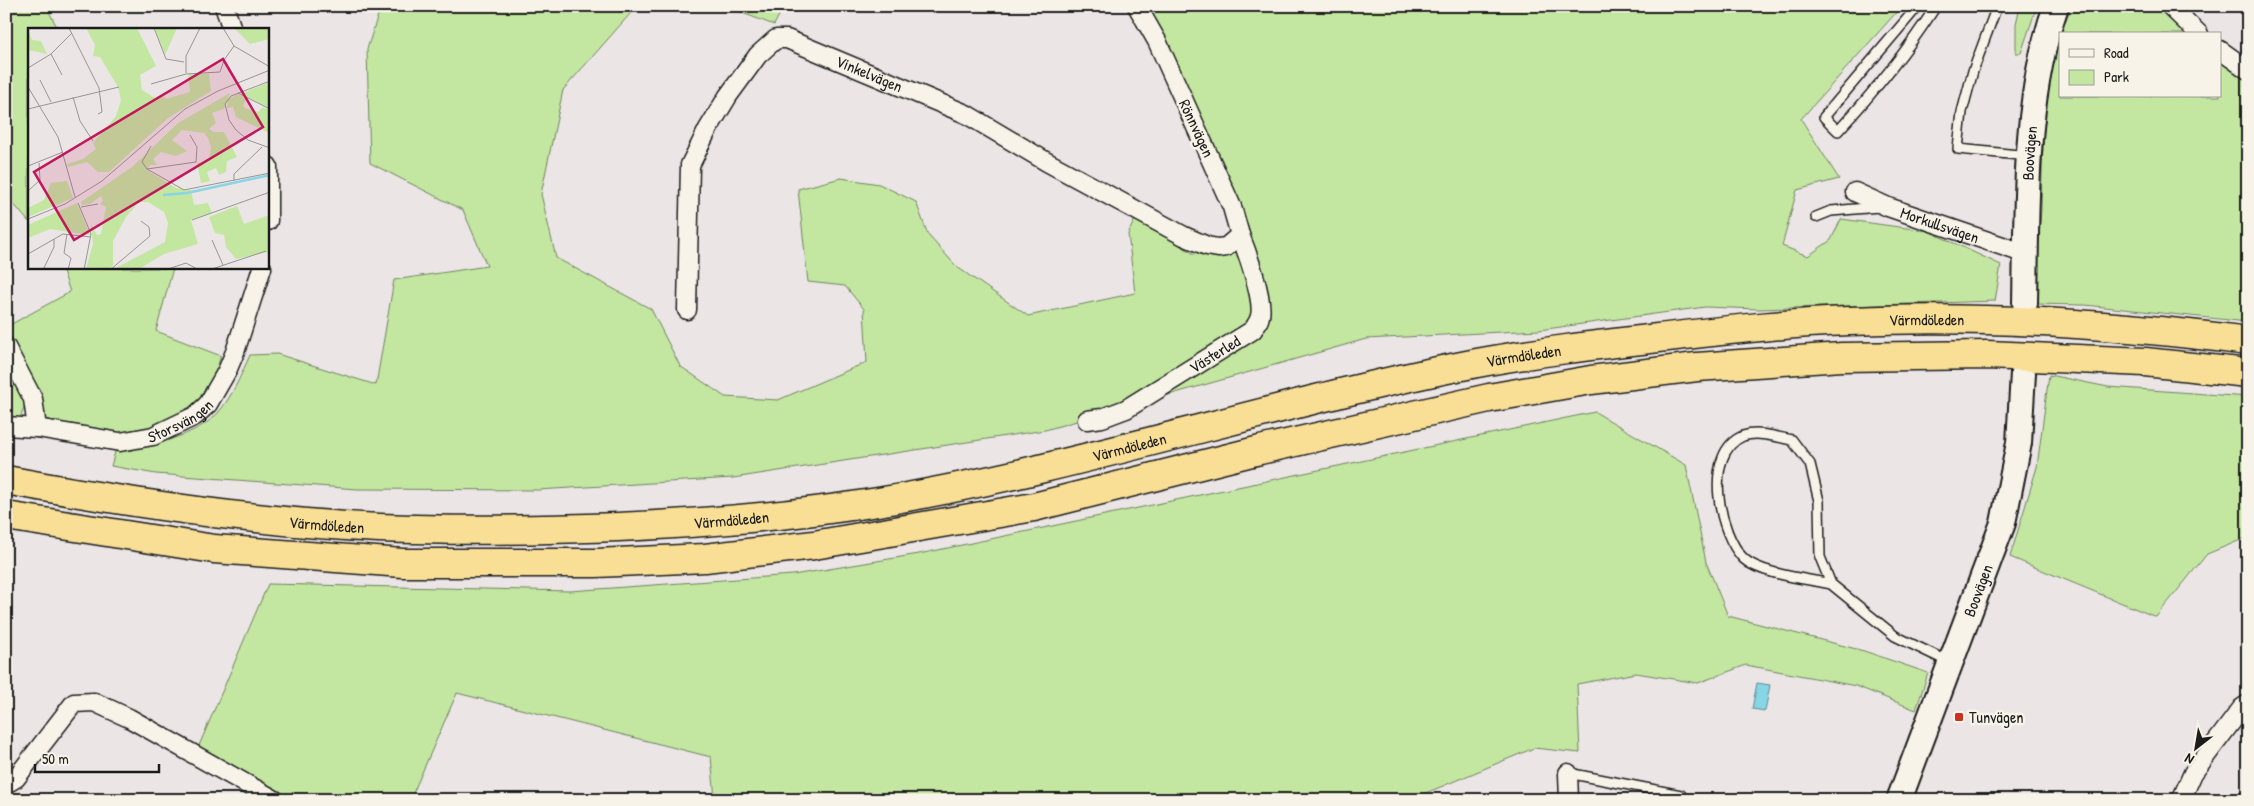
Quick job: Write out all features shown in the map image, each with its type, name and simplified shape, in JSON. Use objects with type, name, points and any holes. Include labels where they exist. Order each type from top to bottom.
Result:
[{"type":"highway","name":"Värmdöleden","points":[[6,480],[138,504],[301,522],[379,528],[530,530],[685,524],[781,515],[879,501],[1061,465],[1341,394],[1479,363],[1618,342],[1730,330],[1849,321],[1958,319],[2068,322],[2173,331],[2248,341]]},
{"type":"highway","name":"Värmdöleden","points":[[6,516],[214,549],[403,563],[596,564],[705,558],[814,545],[1034,507],[1260,450],[1489,398],[1591,380],[1687,368],[1842,357],[1987,355],[2145,362],[2248,374]]},
{"type":"street","points":[[224,6],[232,28]]},
{"type":"street","name":"Rönnvägen","points":[[1137,6],[1157,41],[1214,164],[1232,207],[1240,235]]},
{"type":"street","name":"Boovägen","points":[[2025,303],[2029,156],[2035,86],[2040,59],[2056,6]]},
{"type":"street","points":[[2170,6],[2197,32]]},
{"type":"street","name":"Vinkelvägen","points":[[687,310],[690,166],[708,129],[728,96],[758,55],[776,39],[787,39],[966,114],[1047,162],[1184,236],[1207,246],[1226,247],[1240,235]]},
{"type":"street","points":[[2222,51],[2248,70]]},
{"type":"street","name":"Morkullsvägen","points":[[1855,192],[1888,207],[2026,254]]},
{"type":"street","name":"Västerled","points":[[1087,420],[1102,418],[1126,409],[1253,330],[1261,315],[1260,307],[1252,266],[1240,235]]},
{"type":"street","name":"Storsvängen","points":[[6,426],[37,428],[120,442],[153,436],[196,416],[208,404],[227,371],[262,269]]},
{"type":"street","points":[[6,347],[33,399],[37,428]]},
{"type":"street","name":"Boovägen","points":[[1899,800],[2003,523],[2019,443],[2023,373]]},
{"type":"street","points":[[6,784],[16,778],[74,703],[94,702],[137,722],[276,800]]},
{"type":"street","points":[[2181,800],[2193,772],[2242,708],[2248,704]]},
{"type":"street","points":[[1568,774],[1569,800]]},
{"type":"lane","points":[[1918,6],[1824,117],[1838,131],[1868,98],[1912,43],[1936,6]]},
{"type":"lane","points":[[1997,6],[1973,71],[1962,112],[1958,149],[2029,156]]},
{"type":"lane","points":[[1816,217],[1830,211],[1888,207]]},
{"type":"lane","points":[[1831,584],[1820,557],[1819,502],[1810,464],[1792,440],[1765,434],[1743,436],[1729,448],[1721,463],[1718,485],[1721,512],[1727,533],[1744,559],[1758,569],[1831,584],[1895,636],[1951,662]]},
{"type":"lane","points":[[1568,774],[1681,795]]},
{"type":"green space","points":[[6,6],[46,6],[57,28],[28,28],[28,221],[6,195]]},
{"type":"green space","points":[[381,6],[637,6],[563,90],[541,194],[556,258],[651,309],[680,366],[725,397],[778,400],[867,362],[864,309],[845,286],[808,282],[798,189],[841,178],[879,184],[916,202],[928,235],[957,267],[1028,316],[1135,293],[1128,234],[1136,217],[1194,254],[1248,225],[1166,46],[1143,6],[1902,6],[1801,119],[1839,179],[1797,190],[1782,246],[1808,256],[1831,240],[1841,219],[1928,231],[2001,265],[1995,301],[1760,309],[1705,307],[1539,330],[1366,339],[1045,430],[733,478],[538,490],[357,489],[156,474],[111,466],[115,452],[170,440],[197,429],[208,421],[218,413],[228,400],[250,355],[277,354],[376,385],[394,280],[487,266],[463,210],[370,163],[367,49]]},
{"type":"green space","points":[[724,6],[784,6],[774,25]]},
{"type":"green space","points":[[2020,6],[2037,6],[2021,53],[2016,53],[2016,24]]},
{"type":"green space","points":[[2071,6],[2155,6],[2187,32],[2062,32]]},
{"type":"green space","points":[[2059,40],[2059,98],[2222,98],[2222,60],[2248,80],[2248,322],[2085,305],[2033,304],[2041,209],[2044,121],[2054,57]]},
{"type":"green space","points":[[62,269],[173,269],[156,331],[221,356],[208,392],[193,408],[159,428],[118,435],[44,419],[35,386],[6,327],[70,292]]},
{"type":"green space","points":[[6,366],[26,404],[19,420],[6,418]]},
{"type":"green space","points":[[2049,375],[2108,387],[2248,397],[2248,537],[2207,554],[2156,617],[2010,557],[2037,467]]},
{"type":"green space","points":[[1595,412],[1686,465],[1706,562],[1728,616],[1864,651],[1928,673],[1916,710],[1856,686],[1746,665],[1698,683],[1636,673],[1577,684],[1580,753],[1534,748],[1409,800],[724,800],[715,798],[711,757],[457,693],[410,800],[289,800],[198,748],[268,584],[570,591],[793,575],[919,554]]},
{"type":"water","points":[[1757,683],[1770,685],[1765,711],[1752,709]]},
{"type":"tunnel","points":[[2023,373],[2025,303]]},
{"type":"place","name":"Tunvägen","points":[[1959,717]]}]
